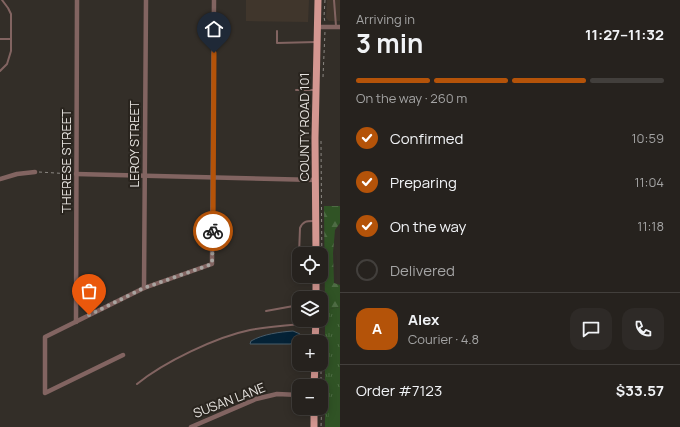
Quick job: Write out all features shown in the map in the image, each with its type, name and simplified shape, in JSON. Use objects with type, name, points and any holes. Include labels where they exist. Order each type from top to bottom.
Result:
[{"type":"main road","name":"COUNTY ROAD 101","points":[[316,247],[317,42],[321,27],[318,0]]},
{"type":"main road","points":[[314,415],[314,427]]},
{"type":"street","name":"THERESE STREET","points":[[76,322],[77,0]]},
{"type":"street","name":"LEROY STREET","points":[[144,288],[146,0]]},
{"type":"street","points":[[123,355],[45,393],[45,337],[144,288],[212,264],[214,0]]},
{"type":"street","points":[[321,27],[338,27]]},
{"type":"street","points":[[0,179],[17,174],[35,172]]},
{"type":"street","points":[[76,174],[316,180]]},
{"type":"street","name":"SUSAN LANE","points":[[191,427],[256,399],[277,394],[292,395]]},
{"type":"lane","points":[[0,71],[10,59],[11,39],[11,14],[2,0]]},
{"type":"lane","points":[[334,0],[338,27]]},
{"type":"lane","points":[[277,31],[277,42],[317,42]]},
{"type":"lane","points":[[0,39],[11,39]]},
{"type":"lane","points":[[296,90],[316,90]]},
{"type":"lane","points":[[300,247],[301,224],[305,222],[317,221]]},
{"type":"lane","points":[[266,311],[292,306]]},
{"type":"lane","points":[[137,384],[163,366],[212,342],[231,335],[256,329],[292,324]]},
{"type":"path","points":[[322,81],[321,27],[324,17],[325,0]]},
{"type":"path","points":[[319,247],[321,138]]},
{"type":"path","points":[[35,172],[76,174]]},
{"type":"path","points":[[321,415],[321,427]]},
{"type":"shaded area","points":[[246,0],[309,0],[308,22],[246,21]]},
{"type":"shaded area","points":[[327,0],[340,0],[340,21],[329,21],[326,18]]},
{"type":"green space","points":[[324,206],[340,206],[340,223],[335,230],[333,253],[334,283],[340,285],[340,307],[328,309],[328,291],[325,291],[325,283],[328,283],[328,247],[324,247]]},
{"type":"green space","points":[[340,307],[340,427],[325,427],[325,415],[328,415],[328,379],[325,379],[325,371],[328,371],[328,335],[325,335],[325,327],[328,327],[328,309]]},
{"type":"green space","points":[[330,401],[340,401],[340,427],[328,427]]},
{"type":"water","points":[[293,331],[300,335],[292,335],[292,344],[290,344],[250,344],[251,341],[266,335]]},
{"type":"way so far","points":[[89,315],[144,288],[212,264],[213,231]]},
{"type":"route","points":[[213,231],[214,53]]}]
